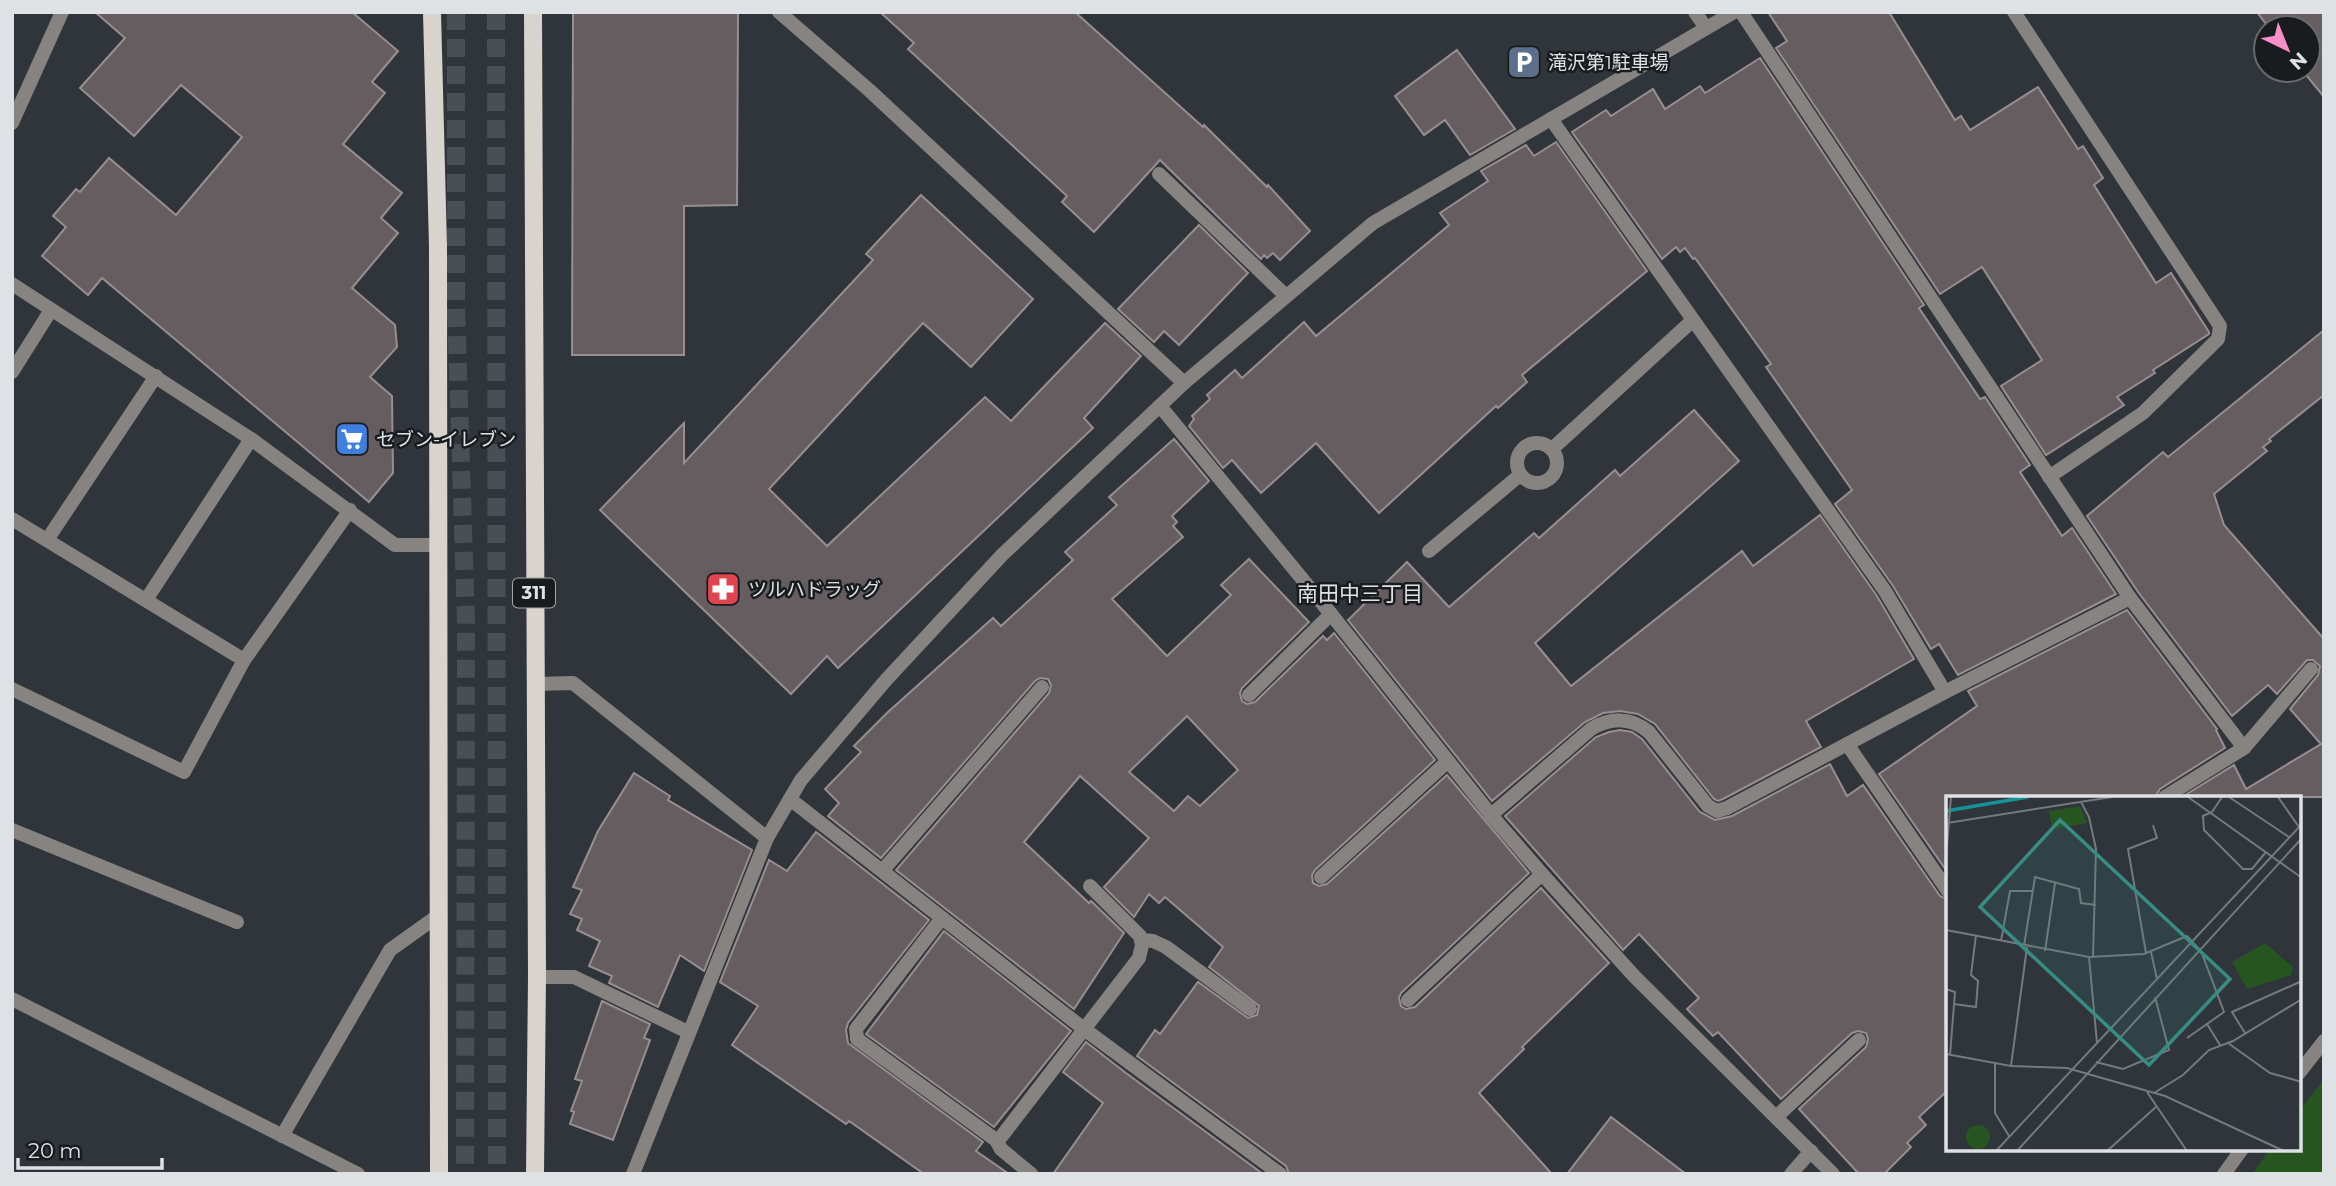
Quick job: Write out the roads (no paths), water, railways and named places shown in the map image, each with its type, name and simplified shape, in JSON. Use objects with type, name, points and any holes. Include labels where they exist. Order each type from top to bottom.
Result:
[{"type":"main road","points":[[432,12],[438,260],[439,1174]]},
{"type":"main road","name":"311","points":[[533,12],[537,977],[535,1174]]},
{"type":"street","points":[[12,123],[62,12]]},
{"type":"street","points":[[779,12],[869,90],[1184,383]]},
{"type":"street","points":[[1695,12],[1706,28]]},
{"type":"street","points":[[632,1174],[767,838],[801,780],[886,680],[1002,555],[1184,383],[1373,223],[1734,12]]},
{"type":"street","points":[[1741,12],[2130,598],[2244,748]]},
{"type":"street","points":[[2014,12],[2220,326],[2218,339],[2143,413],[2049,477]]},
{"type":"street","points":[[1551,119],[1885,591],[1945,692]]},
{"type":"street","points":[[1159,174],[1286,296]]},
{"type":"street","points":[[12,284],[251,439],[395,545],[438,545]]},
{"type":"street","points":[[12,372],[51,310]]},
{"type":"street","points":[[1552,449],[1693,320]]},
{"type":"street","points":[[47,540],[156,376]]},
{"type":"street","points":[[1160,406],[1491,815],[1542,874],[1634,976],[1833,1174]]},
{"type":"street","points":[[146,600],[251,439]]},
{"type":"street","points":[[1543,443],[1552,449],[1558,459],[1558,469],[1552,478],[1542,483],[1530,483],[1520,475],[1518,454],[1525,447],[1543,443]]},
{"type":"street","points":[[1430,551],[1520,475]]},
{"type":"street","points":[[12,689],[184,772],[244,660],[349,510]]},
{"type":"street","points":[[12,519],[244,660]]},
{"type":"street","points":[[1491,815],[1591,729],[1611,720],[1630,720],[1639,724],[1649,732],[1708,806],[1717,811],[1727,808],[1945,692],[2130,598]]},
{"type":"street","points":[[1249,695],[1331,614]]},
{"type":"street","points":[[2167,796],[2244,748],[2311,669]]},
{"type":"street","points":[[535,684],[573,683],[767,838]]},
{"type":"street","points":[[883,870],[1042,687]]},
{"type":"street","points":[[1847,744],[1946,888]]},
{"type":"street","points":[[1321,877],[1448,761]]},
{"type":"street","points":[[790,799],[1084,1030],[1280,1174]]},
{"type":"street","points":[[12,830],[237,922]]},
{"type":"street","points":[[1408,1000],[1542,874]]},
{"type":"street","points":[[996,1140],[1139,958],[1142,946],[1140,936],[1090,886]]},
{"type":"street","points":[[282,1136],[390,950],[439,915]]},
{"type":"street","points":[[942,918],[856,1029],[855,1034],[857,1039],[996,1140],[1001,1149],[1031,1174]]},
{"type":"street","points":[[1141,940],[1153,941],[1166,947],[1250,1009]]},
{"type":"street","points":[[537,977],[574,977],[688,1032]]},
{"type":"street","points":[[12,999],[358,1174]]},
{"type":"street","points":[[1776,1117],[1859,1040]]},
{"type":"street","points":[[2301,1070],[2324,1041]]},
{"type":"street","points":[[2224,1174],[2241,1151]]},
{"type":"street","points":[[1791,1174],[1811,1152]]},
{"type":"tunnel","points":[[456,12],[456,307],[466,622],[465,1174]]},
{"type":"tunnel","points":[[496,12],[497,1174]]},
{"type":"place","name":"滝沢第1駐車場","points":[[1524,62]]},
{"type":"place","name":"セブン-イレブン","points":[[352,439]]},
{"type":"place","name":"ツルハドラッグ","points":[[723,589]]},
{"type":"district","name":"南田中三丁目","points":[[1360,594]]}]
